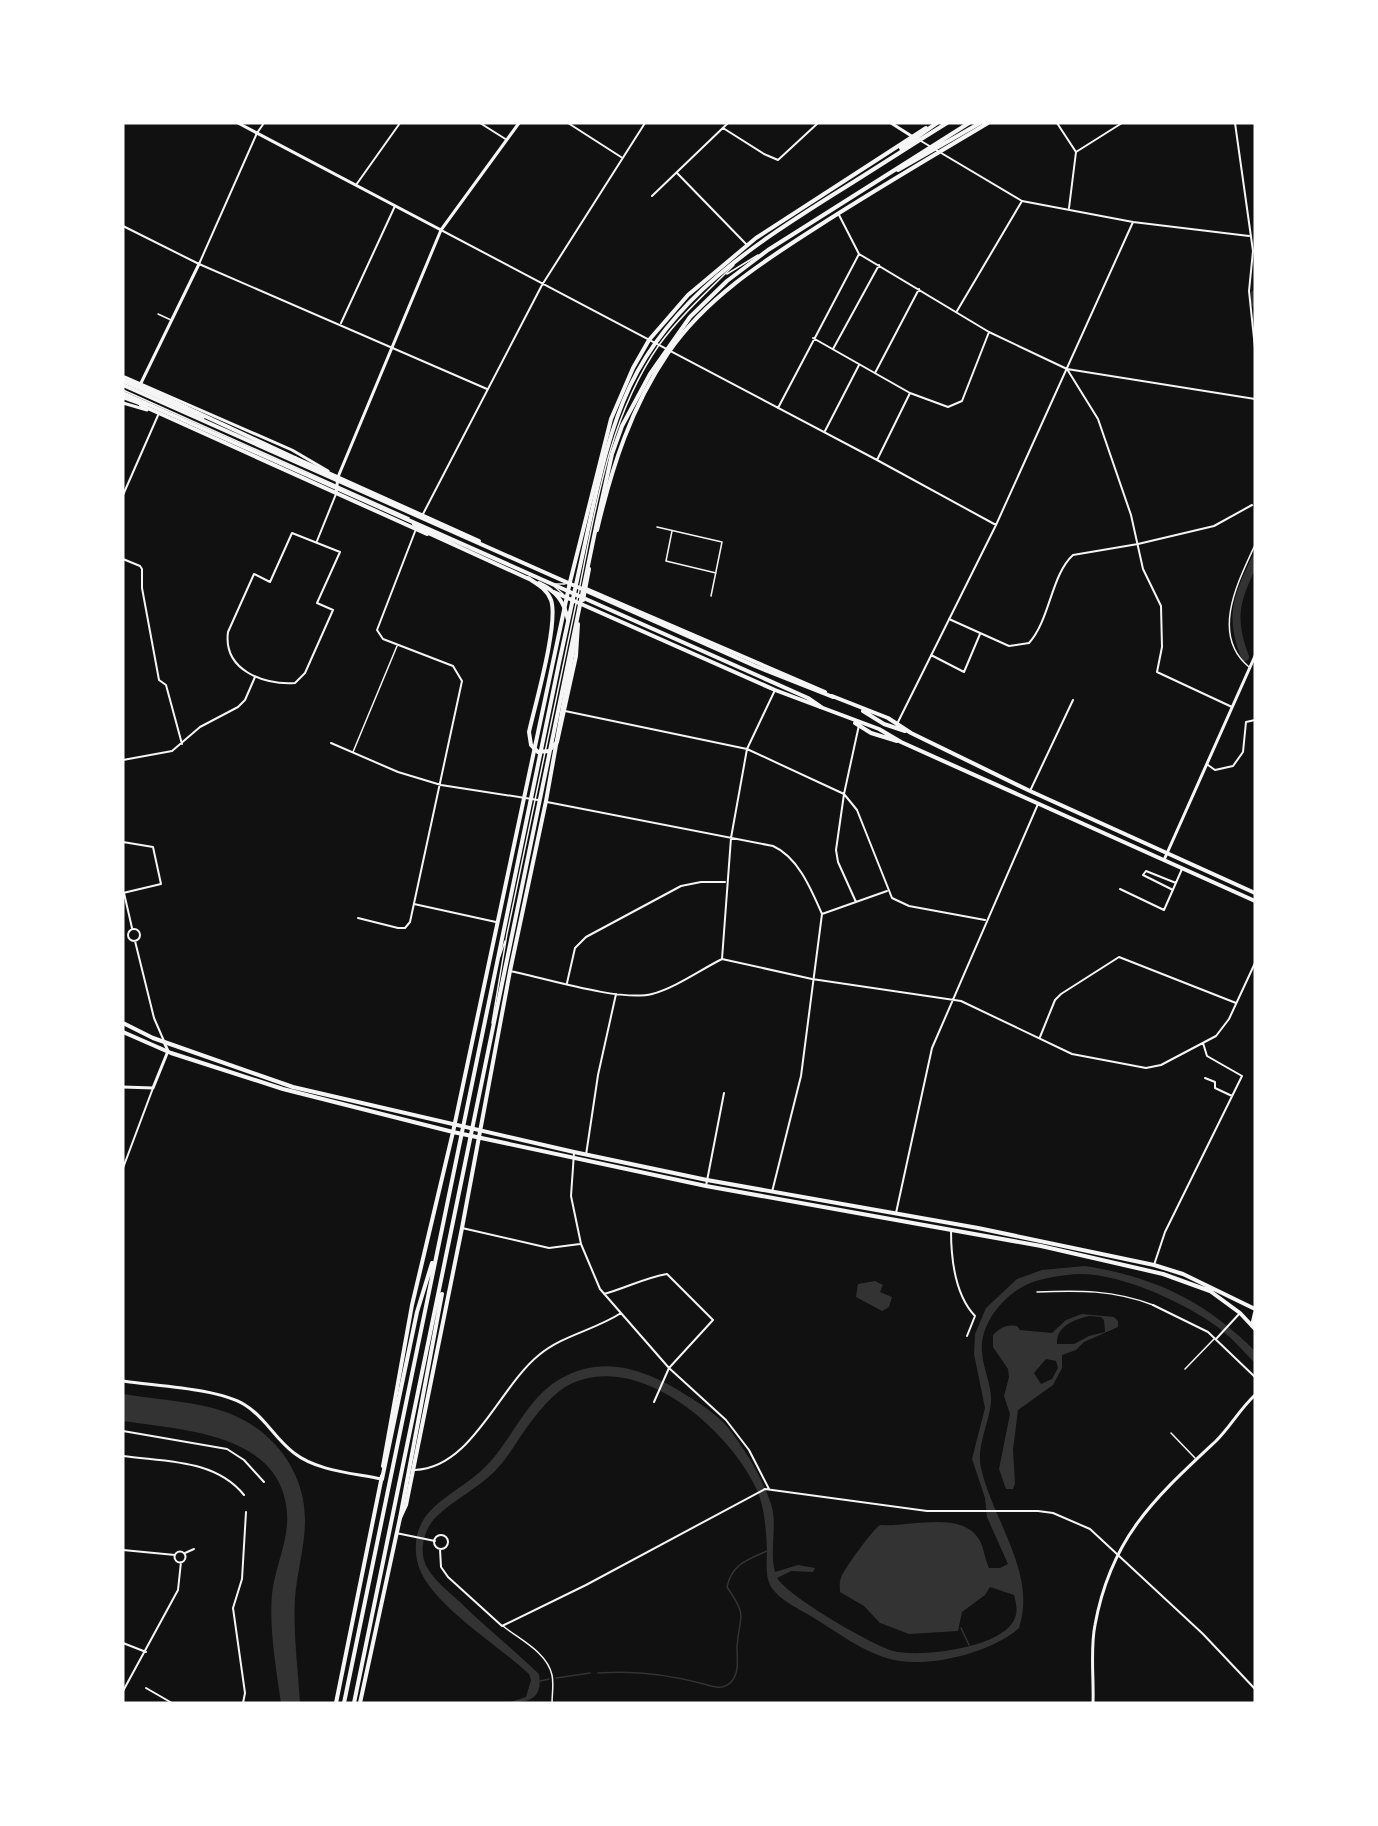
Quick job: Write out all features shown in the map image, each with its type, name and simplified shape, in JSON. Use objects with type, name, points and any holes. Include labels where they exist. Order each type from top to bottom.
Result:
[{"type":"main road","points":[[381,1479],[386,1439],[412,1305],[453,1132],[570,582],[611,419],[633,368],[649,340],[688,295],[747,245],[935,123]]},
{"type":"main road","points":[[887,160],[935,123]]},
{"type":"main road","points":[[344,1703],[478,1046],[543,752],[568,622],[609,442],[630,386],[648,354],[675,318],[703,287],[759,242],[947,123]]},
{"type":"main road","points":[[354,1703],[610,463],[632,406],[664,351],[690,317],[726,281],[768,250],[969,123]]},
{"type":"main road","points":[[889,174],[905,168],[980,123]]},
{"type":"main road","points":[[400,1518],[406,1505],[462,1228],[510,971],[546,801],[581,604],[606,495],[621,444],[641,399],[669,352],[699,316],[746,274],[838,213],[988,123]]},
{"type":"main road","points":[[123,380],[139,384],[264,441],[320,471]]},
{"type":"main road","points":[[123,380],[585,589],[817,687],[833,697]]},
{"type":"main road","points":[[123,380],[755,666],[888,718],[911,733],[1030,790],[1255,892]]},
{"type":"main road","points":[[123,394],[581,604],[775,690],[879,729],[901,742],[1255,901]]},
{"type":"main road","points":[[159,412],[406,518],[752,672],[822,707]]},
{"type":"main road","points":[[406,518],[426,532],[528,578],[557,595],[563,604],[568,622]]},
{"type":"main road","points":[[528,578],[547,592],[552,608],[551,629],[529,732],[531,746],[538,752],[546,753],[557,742],[576,656],[581,604]]},
{"type":"main road","points":[[855,706],[884,724],[911,733]]},
{"type":"main road","points":[[850,719],[889,740],[901,742]]},
{"type":"main road","points":[[123,1023],[164,1041],[293,1087],[479,1131],[707,1183],[896,1214],[1043,1241],[1154,1265],[1183,1274],[1255,1311],[1253,1328]]},
{"type":"main road","points":[[123,1032],[168,1051],[283,1089],[478,1138],[951,1228],[1175,1277],[1210,1291],[1240,1313],[1253,1328]]},
{"type":"main road","points":[[336,1703],[417,1312],[436,1251]]},
{"type":"main road","points":[[360,1703],[400,1518],[446,1260]]},
{"type":"street","points":[[238,123],[669,352],[878,459],[996,525]]},
{"type":"street","points":[[264,123],[257,133],[199,264],[139,384],[292,450],[338,477]]},
{"type":"street","points":[[356,185],[400,123]]},
{"type":"street","points":[[480,123],[507,140]]},
{"type":"street","points":[[317,541],[336,493],[338,477],[441,230],[519,123]]},
{"type":"street","points":[[568,123],[621,157]]},
{"type":"street","points":[[422,515],[542,285],[621,157],[645,123]]},
{"type":"street","points":[[652,196],[728,123]]},
{"type":"street","points":[[723,128],[764,154],[778,159],[818,123]]},
{"type":"street","points":[[891,123],[1022,201],[1133,222],[1249,236]]},
{"type":"street","points":[[1057,123],[1076,152],[1069,209]]},
{"type":"street","points":[[1076,152],[1122,123]]},
{"type":"street","points":[[1235,123],[1249,236],[1253,251],[1249,291],[1255,348]]},
{"type":"street","points":[[677,173],[747,245]]},
{"type":"street","points":[[957,311],[1022,201]]},
{"type":"street","points":[[341,324],[395,206]]},
{"type":"street","points":[[838,213],[859,254],[990,332],[1067,369],[1255,399]]},
{"type":"street","points":[[897,724],[996,525],[1133,222]]},
{"type":"street","points":[[123,226],[199,264],[487,389]]},
{"type":"street","points":[[478,1046],[507,934],[597,507],[618,425],[635,385],[673,327],[759,242]]},
{"type":"street","points":[[723,276],[768,250]]},
{"type":"street","points":[[778,408],[859,254]]},
{"type":"street","points":[[833,350],[879,266]]},
{"type":"street","points":[[875,373],[919,289]]},
{"type":"street","points":[[158,314],[171,320]]},
{"type":"street","points":[[813,338],[910,393],[948,406],[963,401],[990,332]]},
{"type":"street","points":[[824,432],[860,365]]},
{"type":"street","points":[[1067,369],[1098,419],[1118,471],[1143,570],[1161,606],[1162,647],[1156,672],[1232,707]]},
{"type":"street","points":[[878,459],[910,393]]},
{"type":"street","points":[[123,394],[545,581],[565,596],[573,619]]},
{"type":"street","points":[[123,403],[159,412],[123,495]]},
{"type":"street","points":[[949,619],[1009,646],[1029,643],[1039,627],[1068,559],[1073,555],[1138,544],[1214,526],[1252,505]]},
{"type":"street","points":[[657,527],[722,542],[711,596]]},
{"type":"street","points":[[358,918],[405,928],[410,922],[462,681],[461,675],[453,666],[383,639],[376,630],[416,529]]},
{"type":"street","points":[[672,531],[666,561],[716,573]]},
{"type":"street","points":[[292,533],[317,541],[340,552],[317,603],[333,610],[305,673],[295,683],[277,684],[255,677],[236,666],[231,657],[226,642],[232,622],[254,574],[270,582],[292,533]]},
{"type":"street","points":[[1250,668],[1238,658],[1229,617],[1234,592],[1255,545]]},
{"type":"street","points":[[123,559],[140,566],[142,570],[142,588],[159,680],[166,685],[182,744]]},
{"type":"street","points":[[545,581],[567,583],[579,575],[584,568]]},
{"type":"street","points":[[931,655],[964,672],[981,633]]},
{"type":"street","points":[[353,753],[397,645]]},
{"type":"street","points":[[1164,861],[1255,656]]},
{"type":"street","points":[[123,760],[172,751],[200,727],[238,707],[245,700],[255,677]]},
{"type":"street","points":[[722,959],[731,838],[747,749],[775,690]]},
{"type":"street","points":[[1030,790],[1073,700]]},
{"type":"street","points":[[561,711],[747,749],[844,794],[857,810],[888,891],[897,902],[986,920]]},
{"type":"street","points":[[1208,765],[1215,770],[1233,766],[1244,752],[1246,722],[1255,720]]},
{"type":"street","points":[[856,902],[838,862],[836,850],[844,794],[859,725]]},
{"type":"street","points":[[331,743],[398,772],[441,785],[546,801],[773,846],[786,852],[813,892],[822,914],[801,1076],[772,1192]]},
{"type":"street","points":[[896,1214],[929,1058],[951,1000],[1038,804]]},
{"type":"street","points":[[123,842],[153,847],[161,884],[124,893],[132,929],[140,934],[135,941],[154,1018],[168,1051],[123,1168]]},
{"type":"street","points":[[1120,889],[1164,910],[1182,869]]},
{"type":"street","points":[[1173,890],[1143,875],[1146,871],[1176,883]]},
{"type":"street","points":[[567,983],[575,948],[586,937],[681,886],[701,882],[726,882]]},
{"type":"street","points":[[822,914],[888,891]]},
{"type":"street","points":[[414,904],[497,922]]},
{"type":"street","points":[[132,929],[128,932],[128,938],[135,941]]},
{"type":"street","points":[[490,1048],[507,934]]},
{"type":"street","points":[[1040,1037],[1055,1000],[1060,994],[1119,957],[1237,1003]]},
{"type":"street","points":[[510,971],[616,994],[651,994],[722,959],[812,979],[961,1001],[1072,1054],[1146,1068],[1161,1065],[1216,1036],[1229,1019],[1255,963]]},
{"type":"street","points":[[586,1155],[598,1075],[616,994]]},
{"type":"street","points":[[1154,1265],[1165,1232],[1242,1076],[1207,1056],[1203,1043]]},
{"type":"street","points":[[1205,1077],[1215,1082],[1215,1088],[1232,1096]]},
{"type":"street","points":[[123,1087],[153,1088]]},
{"type":"street","points":[[707,1183],[724,1093]]},
{"type":"street","points":[[574,1152],[571,1196],[581,1244],[604,1294],[669,1368],[726,1420],[749,1450],[767,1489]]},
{"type":"street","points":[[462,1228],[549,1248],[581,1244]]},
{"type":"street","points":[[951,1228],[951,1250],[963,1303],[975,1316],[967,1336]]},
{"type":"street","points":[[604,1294],[624,1289],[644,1278],[667,1274],[713,1320],[669,1368],[654,1402]]},
{"type":"street","points":[[1037,1292],[1108,1292],[1130,1296],[1153,1305],[1216,1338],[1255,1377]]},
{"type":"street","points":[[413,1470],[424,1470],[461,1450],[510,1384],[540,1353],[560,1341],[602,1325],[621,1313]]},
{"type":"street","points":[[1185,1369],[1240,1313]]},
{"type":"street","points":[[123,1381],[224,1396],[244,1404],[266,1421],[294,1453],[310,1464],[381,1479]]},
{"type":"street","points":[[1094,1703],[1094,1626],[1117,1553],[1131,1529],[1149,1506],[1217,1439],[1255,1395]]},
{"type":"street","points":[[123,1431],[227,1449],[244,1460],[264,1482]]},
{"type":"street","points":[[1171,1433],[1195,1459]]},
{"type":"street","points":[[123,1456],[209,1468],[228,1479],[244,1495]]},
{"type":"street","points":[[502,1626],[586,1585],[767,1489],[927,1511],[1053,1514],[1090,1529],[1203,1634],[1255,1689]]},
{"type":"street","points":[[243,1703],[245,1693],[233,1608],[242,1579],[246,1512]]},
{"type":"street","points":[[396,1533],[435,1541],[440,1549],[441,1567],[448,1576],[502,1626],[535,1650],[549,1664],[553,1677],[552,1703]]},
{"type":"street","points":[[435,1541],[440,1535],[448,1539],[447,1545],[440,1549]]},
{"type":"street","points":[[123,1550],[175,1555],[194,1549]]},
{"type":"street","points":[[123,1691],[178,1590],[181,1562],[185,1559],[184,1554]]},
{"type":"street","points":[[175,1555],[175,1560],[181,1562]]},
{"type":"street","points":[[123,1643],[146,1652]]},
{"type":"street","points":[[146,1688],[172,1703]]},
{"type":"shaded area","points":[[1085,1266],[1134,1277],[1178,1294],[1198,1305],[1236,1333],[1255,1351],[1255,1363],[1224,1332],[1187,1308],[1146,1289],[1104,1277],[1085,1274],[1040,1280],[1015,1291],[997,1308],[985,1329],[982,1341],[991,1402],[981,1444],[980,1460],[987,1488],[1018,1567],[1023,1608],[1019,1628],[992,1645],[958,1657],[939,1660],[905,1662],[890,1659],[860,1647],[784,1600],[768,1581],[766,1535],[760,1497],[744,1467],[726,1443],[678,1401],[651,1386],[622,1378],[594,1377],[561,1390],[538,1412],[499,1466],[435,1518],[427,1529],[423,1543],[425,1563],[435,1578],[539,1674],[539,1689],[533,1698],[522,1702],[507,1703],[526,1697],[531,1680],[529,1674],[464,1622],[433,1591],[423,1575],[417,1560],[416,1543],[425,1517],[492,1460],[537,1398],[548,1388],[577,1371],[611,1366],[644,1373],[660,1380],[719,1418],[728,1428],[754,1467],[771,1504],[774,1521],[773,1564],[775,1572],[798,1565],[815,1568],[813,1572],[791,1571],[777,1578],[813,1608],[849,1630],[893,1651],[941,1652],[995,1637],[1008,1628],[1015,1618],[1017,1609],[1014,1595],[990,1587],[985,1595],[962,1612],[958,1631],[909,1634],[880,1623],[864,1606],[840,1592],[840,1580],[859,1550],[880,1525],[934,1522],[961,1525],[972,1531],[980,1541],[989,1568],[1000,1568],[1008,1564],[987,1517],[985,1498],[972,1459],[985,1408],[974,1354],[975,1334],[986,1308],[1017,1279],[1042,1270]]},
{"type":"shaded area","points":[[875,1281],[883,1285],[880,1292],[892,1297],[889,1307],[882,1311],[856,1297],[858,1284]]},
{"type":"shaded area","points":[[1082,1314],[1114,1317],[1118,1321],[1118,1327],[1062,1355],[1062,1368],[1053,1385],[1018,1410],[1013,1450],[1015,1483],[1013,1489],[1006,1489],[999,1469],[1010,1414],[1004,1396],[1009,1377],[1008,1369],[993,1347],[993,1335],[1006,1326],[1017,1326],[1020,1330],[1052,1333],[1066,1320]],"holes":[[[1090,1316],[1101,1317],[1104,1320],[1105,1332],[1089,1336],[1074,1344],[1057,1344],[1063,1328],[1073,1321]],[[1046,1359],[1056,1361],[1058,1368],[1052,1379],[1041,1384],[1034,1373]]]},
{"type":"shaded area","points":[[123,1394],[192,1404],[231,1414],[247,1422],[274,1443],[293,1471],[300,1486],[305,1520],[295,1611],[300,1703],[281,1703],[272,1634],[272,1594],[287,1523],[281,1486],[268,1466],[248,1451],[225,1440],[200,1433],[123,1421]]},
{"type":"waterway","points":[[1255,294],[1255,303]]},
{"type":"waterway","points":[[1245,657],[1237,630],[1237,607],[1255,560]]},
{"type":"waterway","points":[[598,1673],[652,1674],[715,1687],[730,1683],[737,1671],[741,1617],[738,1605],[727,1587],[729,1579],[741,1564],[767,1551]]},
{"type":"waterway","points":[[961,1628],[969,1645]]},
{"type":"waterway","points":[[556,1678],[590,1673]]},
{"type":"waterway","points":[[540,1681],[549,1679]]}]
